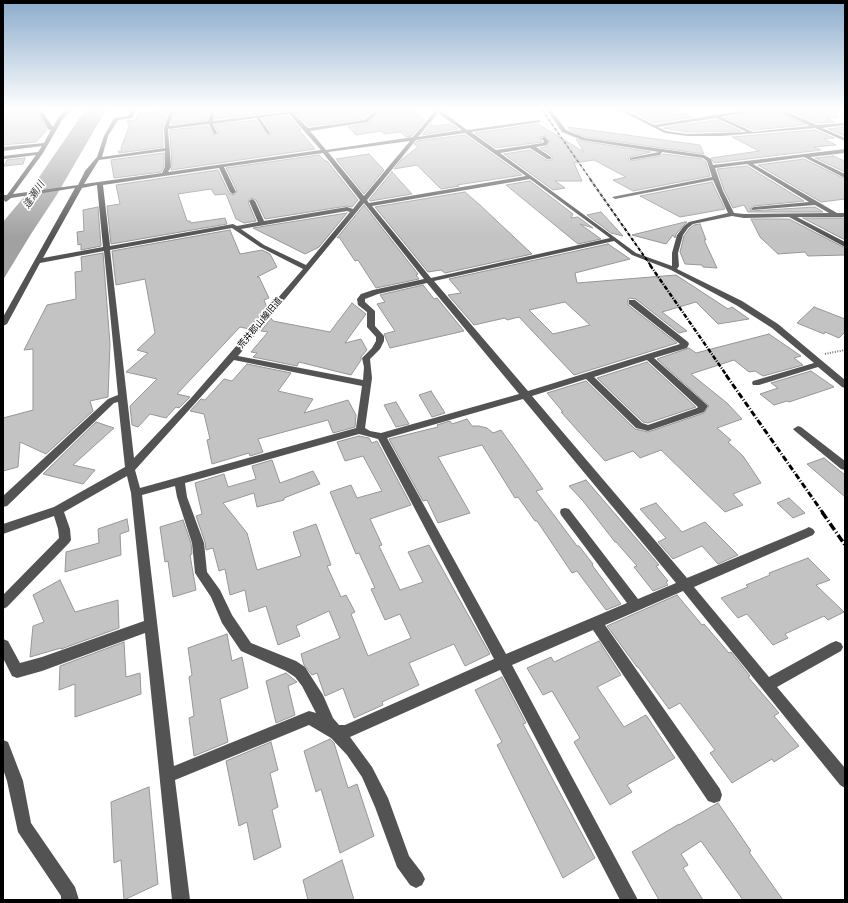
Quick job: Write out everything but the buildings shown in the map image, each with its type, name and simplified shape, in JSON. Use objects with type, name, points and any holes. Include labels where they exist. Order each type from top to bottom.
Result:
[{"type":"street","points":[[3,324],[33,268],[39,261],[88,171],[98,159],[100,152]]},
{"type":"street","points":[[98,159],[146,152]]},
{"type":"street","points":[[164,175],[168,167],[168,152]]},
{"type":"street","points":[[6,197],[323,152]]},
{"type":"street","points":[[324,152],[429,280],[685,585],[845,780]]},
{"type":"street","name":"荒井郡山線旧道","points":[[3,529],[58,510],[102,486],[130,468],[232,357],[354,211],[366,203],[404,152]]},
{"type":"street","points":[[495,152],[532,177],[640,257],[673,269],[739,303],[775,326],[845,385]]},
{"type":"street","points":[[540,152],[549,158]]},
{"type":"street","points":[[632,159],[667,152]]},
{"type":"street","points":[[669,152],[704,157],[709,160],[720,191],[732,214]]},
{"type":"street","points":[[711,167],[836,152]]},
{"type":"street","points":[[5,157],[40,153]]},
{"type":"street","points":[[3,204],[6,197],[40,153]]},
{"type":"street","points":[[805,156],[845,176]]},
{"type":"street","points":[[748,163],[815,203],[842,215]]},
{"type":"street","points":[[221,167],[233,192]]},
{"type":"street","points":[[366,203],[532,177]]},
{"type":"street","points":[[615,197],[715,178]]},
{"type":"street","points":[[100,184],[130,468],[136,493],[181,900]]},
{"type":"street","points":[[252,201],[262,224]]},
{"type":"street","points":[[728,206],[755,209],[815,203]]},
{"type":"street","points":[[235,228],[347,210],[354,211]]},
{"type":"street","points":[[673,269],[676,266],[675,253],[680,235],[691,223],[732,214],[744,216],[842,215]]},
{"type":"street","points":[[790,216],[845,245]]},
{"type":"street","points":[[39,261],[233,226],[262,246],[307,268]]},
{"type":"street","points":[[360,430],[367,384],[368,367],[366,358],[376,349],[380,341],[380,336],[372,327],[371,311],[362,304],[361,298],[365,295],[615,239]]},
{"type":"street","points":[[136,493],[360,430],[381,436],[526,395],[684,346],[685,344],[632,302]]},
{"type":"street","points":[[232,357],[367,384]]},
{"type":"street","points":[[587,375],[639,426],[648,428],[701,410],[703,406],[648,357]]},
{"type":"street","points":[[756,383],[819,364]]},
{"type":"street","points":[[3,503],[111,401],[122,396]]},
{"type":"street","points":[[798,429],[845,466]]},
{"type":"street","points":[[381,436],[503,662],[628,900]]},
{"type":"street","points":[[179,481],[182,497],[198,542],[201,573],[216,594],[227,619],[246,646],[265,656],[291,666],[300,672],[307,680],[328,723],[352,750],[366,772],[382,804],[403,861],[416,879]]},
{"type":"street","points":[[3,603],[65,540],[64,529],[58,510]]},
{"type":"street","points":[[565,512],[636,606]]},
{"type":"street","points":[[167,776],[309,718],[316,720],[336,732],[345,732],[503,662],[809,532]]},
{"type":"street","points":[[596,623],[714,795]]},
{"type":"street","points":[[3,645],[17,671],[42,664],[150,625]]},
{"type":"street","points":[[767,685],[836,647]]},
{"type":"street","points":[[3,747],[15,781],[24,826],[69,894],[70,900]]},
{"type":"water","name":"逢瀬川","points":[[56,152],[82,152],[56,196],[3,280],[3,222],[33,186]]},
{"type":"railway","points":[[571,152],[591,180]]},
{"type":"railway","points":[[590,179],[651,266]]},
{"type":"railway","points":[[650,265],[727,376]]},
{"type":"railway","points":[[726,375],[823,513]]},
{"type":"railway","points":[[822,512],[845,545]]}]
